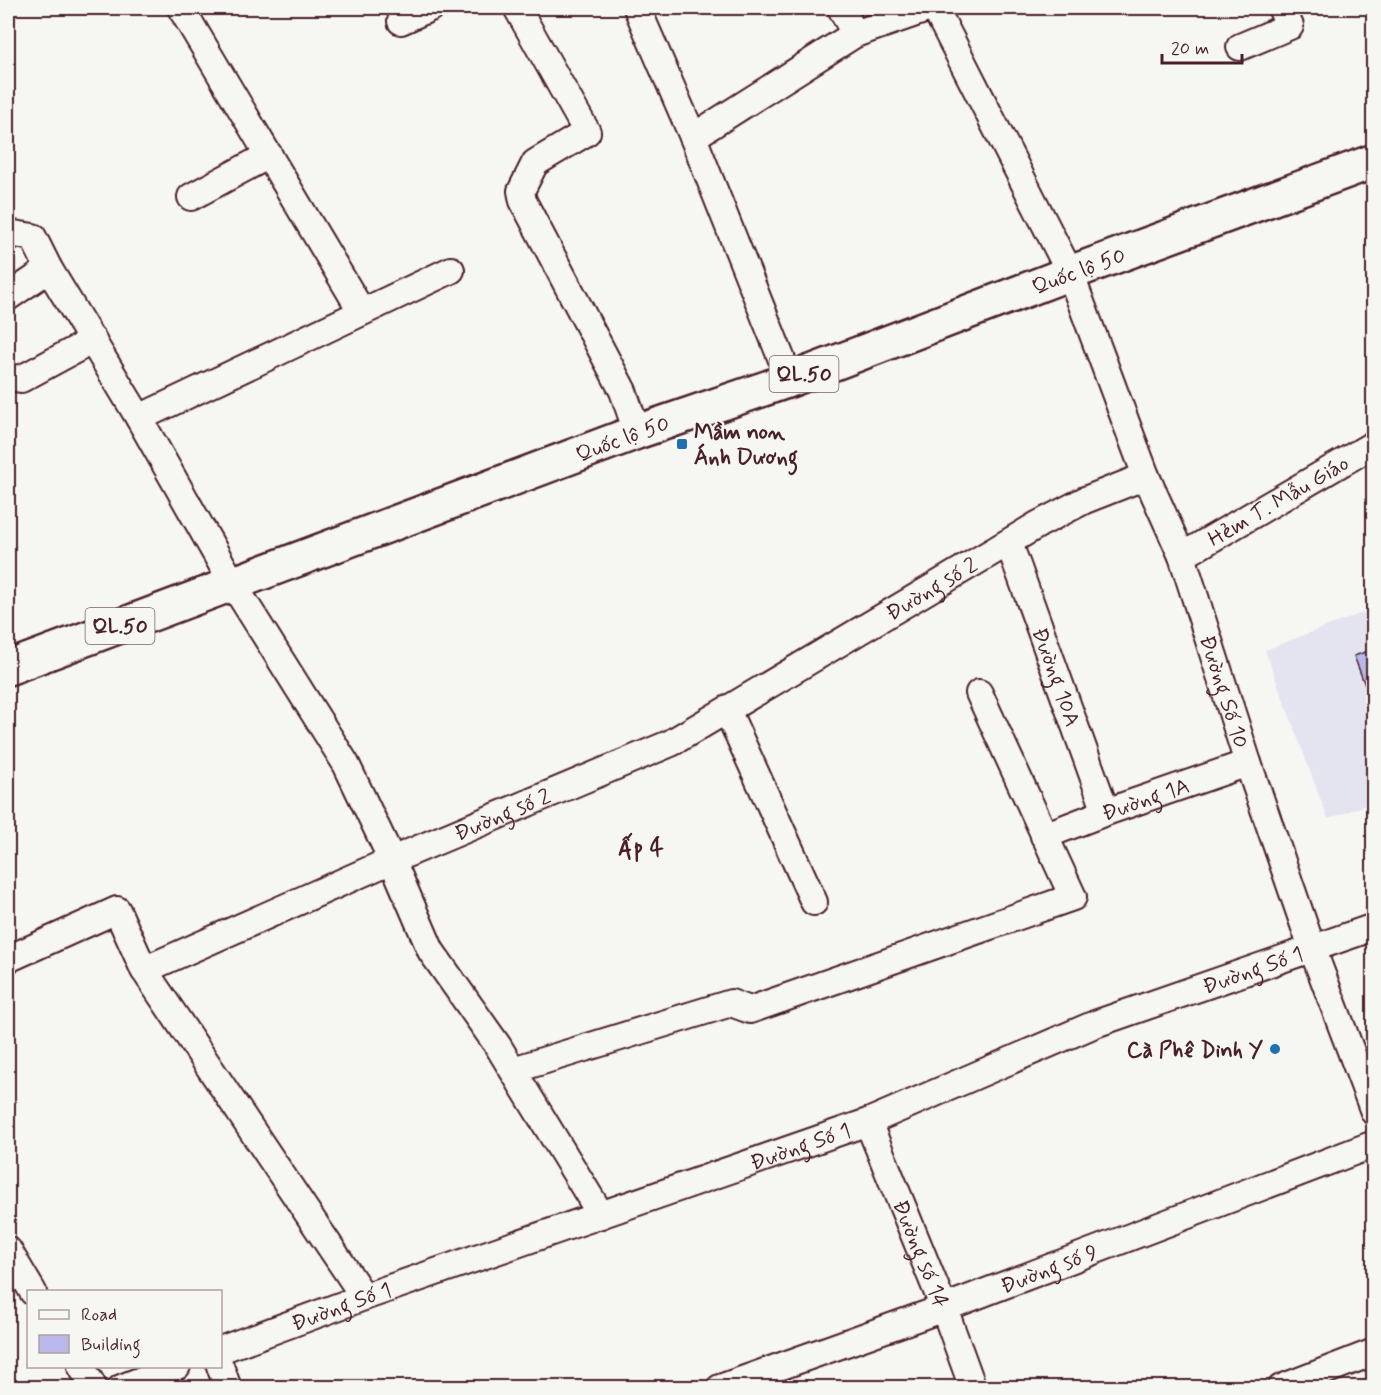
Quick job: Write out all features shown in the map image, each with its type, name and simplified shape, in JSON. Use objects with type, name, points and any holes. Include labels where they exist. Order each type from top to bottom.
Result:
[{"type":"main road","name":"Quốc lộ 50","points":[[8,668],[637,432],[790,380],[1070,273],[1374,161]]},
{"type":"street","points":[[181,8],[362,312]]},
{"type":"street","points":[[401,20],[430,8]]},
{"type":"street","points":[[517,8],[586,132],[535,163],[521,191],[523,201],[623,391],[637,432]]},
{"type":"street","points":[[637,8],[693,137],[790,380]]},
{"type":"street","points":[[840,8],[855,34]]},
{"type":"street","points":[[693,137],[855,34],[933,8]]},
{"type":"street","name":"Đường Số 10","points":[[933,8],[1070,273],[1146,476],[1182,556],[1248,762],[1312,948],[1374,1112]]},
{"type":"street","points":[[1240,47],[1290,26],[1281,8]]},
{"type":"street","points":[[191,196],[269,155]]},
{"type":"street","points":[[8,233],[33,237],[49,269],[139,418],[233,584],[346,764],[392,860],[431,951],[513,1070],[601,1215]]},
{"type":"street","points":[[8,297],[49,269]]},
{"type":"street","points":[[139,418],[450,270]]},
{"type":"street","points":[[8,377],[21,379],[93,340]]},
{"type":"street","name":"Hẻm T. Mẫu Giáo","points":[[1182,556],[1374,444]]},
{"type":"street","name":"Đường số 2","points":[[144,970],[392,860],[671,743],[1039,524],[1085,500],[1146,476]]},
{"type":"street","name":"Đường 10A","points":[[1010,543],[1106,812]]},
{"type":"street","points":[[513,1070],[730,1003],[750,1010],[1073,897],[979,693]]},
{"type":"street","points":[[727,710],[814,902]]},
{"type":"street","name":"Đường 1A","points":[[1044,836],[1248,762]]},
{"type":"street","points":[[8,958],[117,910],[144,970],[363,1297]]},
{"type":"street","name":"Đường Số 1","points":[[222,1349],[363,1297],[868,1122],[1095,1024],[1374,927]]},
{"type":"street","name":"Đường số 14","points":[[868,1122],[944,1308],[973,1388]]},
{"type":"street","name":"Đường số 9","points":[[720,1388],[944,1308],[1374,1144]]},
{"type":"street","points":[[8,1250],[32,1290]]},
{"type":"street","points":[[1281,1388],[1374,1352]]},
{"type":"street","points":[[82,1368],[94,1388]]},
{"type":"street","points":[[121,1388],[172,1368]]},
{"type":"street","points":[[221,1368],[228,1388]]},
{"type":"shaded area","points":[[1373,609],[1373,802],[1328,819],[1265,650]]},
{"type":"building","points":[[1374,649],[1374,709],[1354,656]]},
{"type":"place","name":"Mầm non Ánh Dương","points":[[682,444]]},
{"type":"place","name":"Cà Phê Dinh Y","points":[[1275,1049]]},
{"type":"district","name":"Ấp 4","points":[[641,847]]}]
